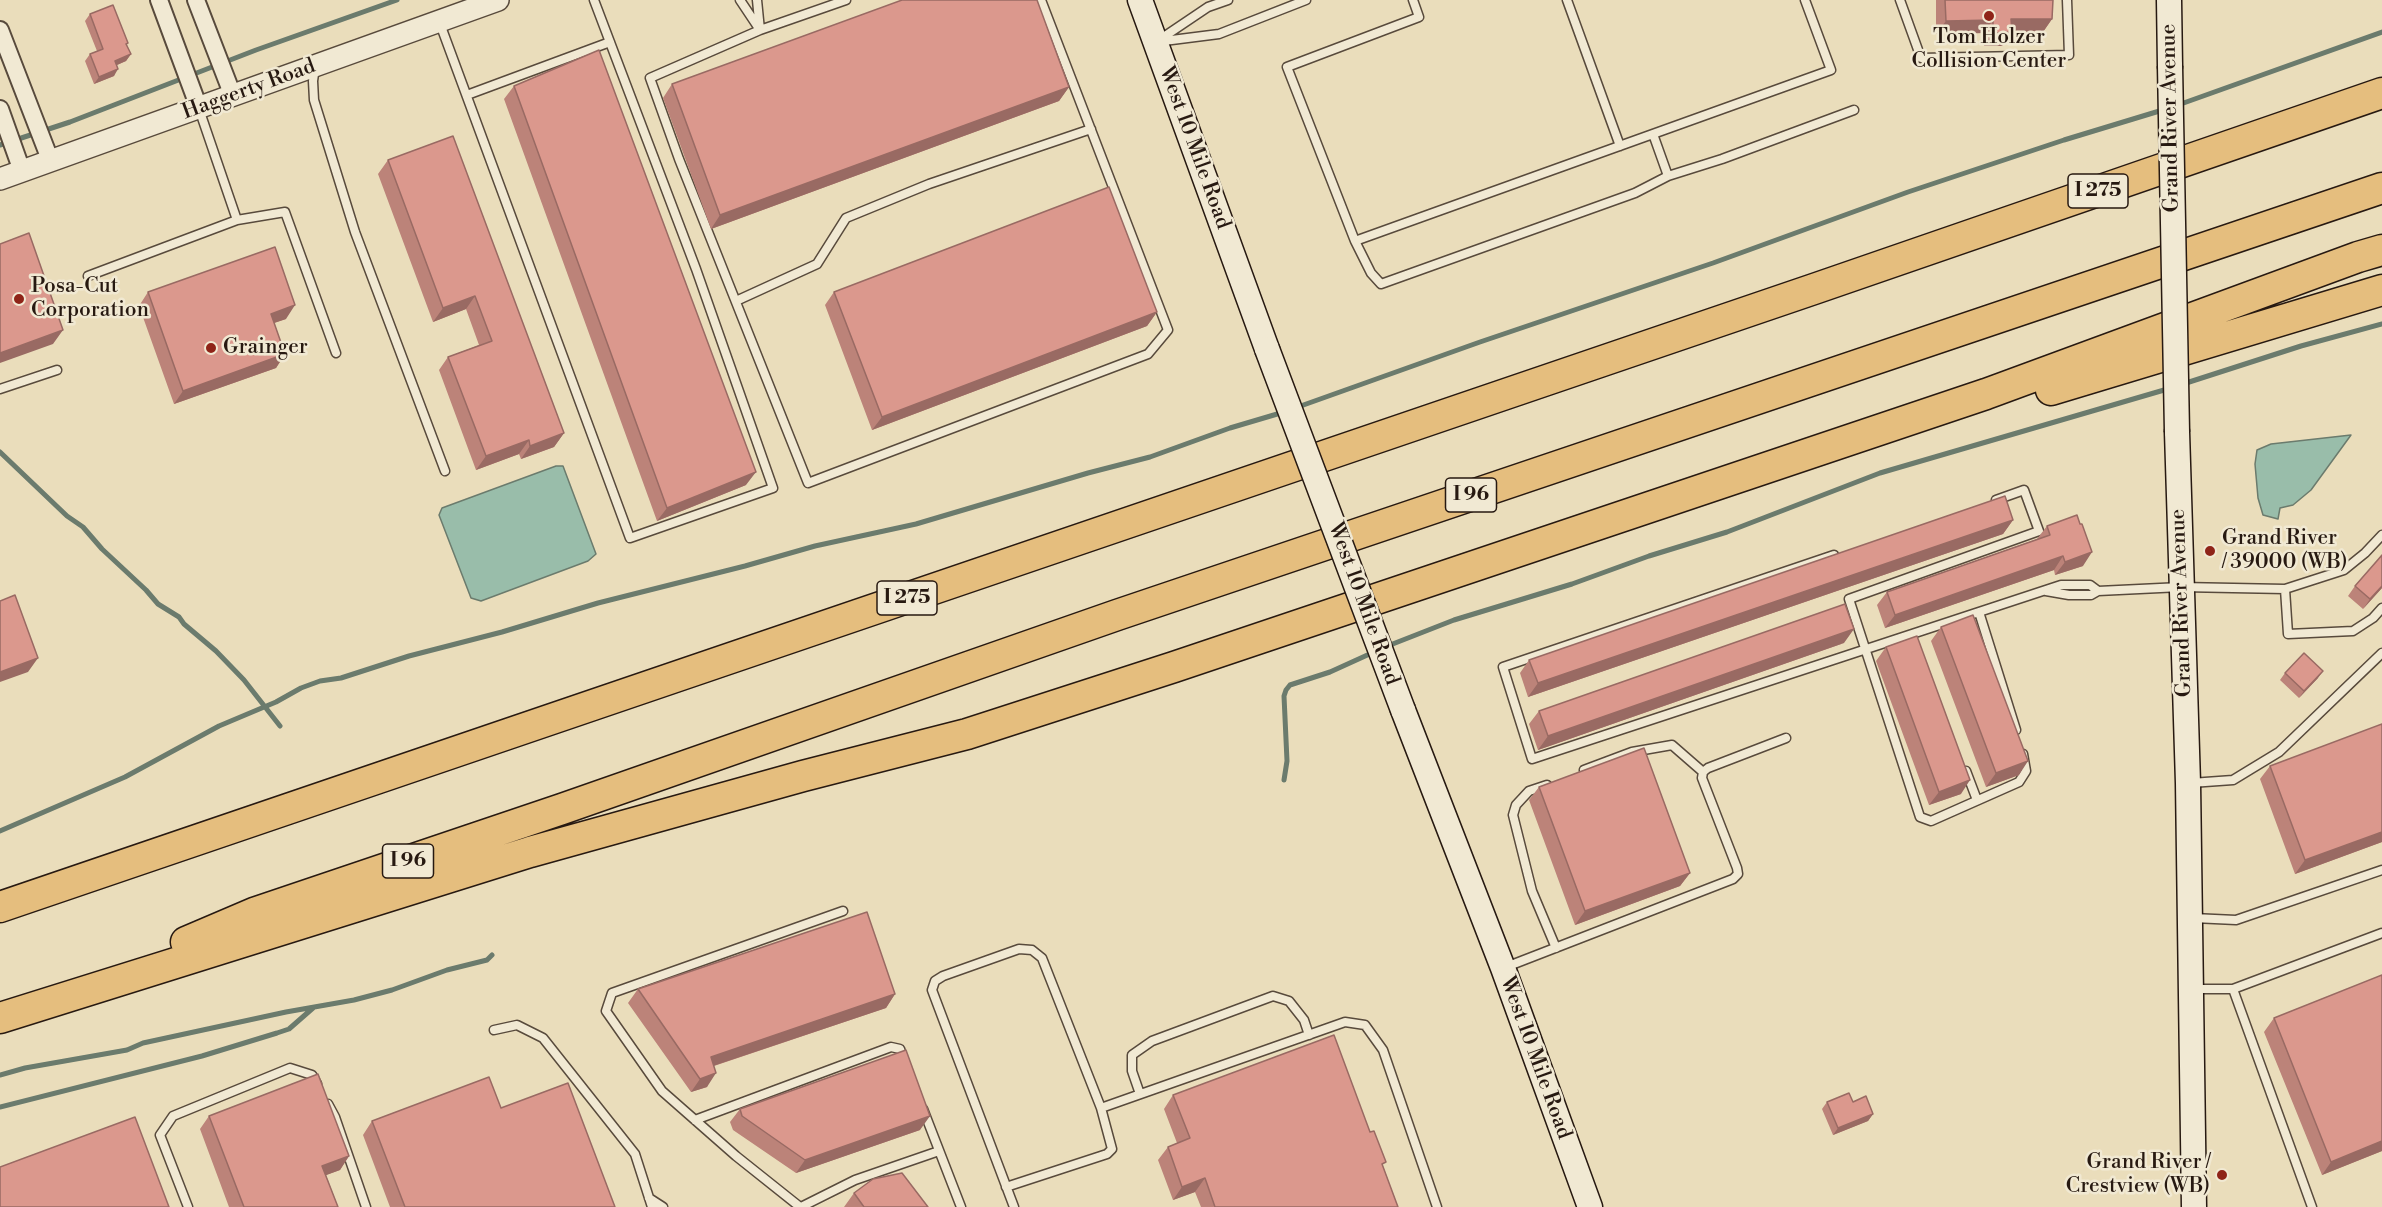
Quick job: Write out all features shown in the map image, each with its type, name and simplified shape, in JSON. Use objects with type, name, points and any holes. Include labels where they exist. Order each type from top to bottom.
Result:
[{"type":"highway","name":"I 275","points":[[0,906],[1814,290],[2382,93]]},
{"type":"highway","name":"I 96","points":[[39,1004],[254,913],[562,809],[1128,611],[2382,188]]},
{"type":"highway","points":[[0,1018],[530,852],[803,776],[967,734],[1174,667],[1986,394],[2382,250]]},
{"type":"highway","points":[[1986,394],[2036,394],[2382,290]]},
{"type":"main road","name":"West 10 Mile Road","points":[[1140,0],[1402,711],[1503,968],[1590,1207]]},
{"type":"main road","name":"Grand River Avenue","points":[[2169,0],[2177,432],[2188,783],[2194,1207]]},
{"type":"street","points":[[159,0],[199,108]]},
{"type":"street","points":[[196,0],[233,96]]},
{"type":"street","name":"Haggerty Road","points":[[0,179],[498,0]]},
{"type":"street","points":[[0,30],[51,162]]},
{"type":"street","points":[[0,109],[22,171]]},
{"type":"lane","points":[[440,21],[630,538],[773,488],[696,269],[594,0]]},
{"type":"lane","points":[[740,0],[760,30]]},
{"type":"lane","points":[[757,0],[760,30]]},
{"type":"lane","points":[[846,0],[760,30],[650,78],[678,159],[808,483],[1148,354],[1168,330],[1041,0]]},
{"type":"lane","points":[[1156,42],[1209,7],[1228,0]]},
{"type":"lane","points":[[1156,42],[1219,34],[1306,0]]},
{"type":"lane","points":[[1413,0],[1419,17],[1287,67],[1355,241],[1371,273],[1381,284],[1635,192],[1668,176],[1722,159],[1854,110]]},
{"type":"lane","points":[[1567,0],[1620,146]]},
{"type":"lane","points":[[1355,241],[1831,70],[1805,0]]},
{"type":"lane","points":[[1900,0],[1920,58],[2068,55],[2067,0]]},
{"type":"lane","points":[[467,95],[610,42]]},
{"type":"lane","points":[[315,66],[314,100],[355,232],[445,471]]},
{"type":"lane","points":[[199,108],[237,220]]},
{"type":"lane","points":[[736,301],[817,264],[846,218],[929,184],[1091,129]]},
{"type":"lane","points":[[1653,134],[1668,176]]},
{"type":"lane","points":[[88,276],[237,220],[285,212],[336,353]]},
{"type":"lane","points":[[0,389],[57,370]]},
{"type":"lane","points":[[1979,612],[2023,753],[2026,771],[2019,782],[1931,820],[1920,817],[1849,599],[2039,531],[2024,490],[1990,502]]},
{"type":"lane","points":[[1843,552],[1503,667],[1532,759],[2061,585],[2090,585],[2098,591],[2181,587],[2285,589],[2344,570],[2366,553],[2382,535]]},
{"type":"lane","points":[[2285,589],[2288,634],[2353,631],[2373,618],[2382,608]]},
{"type":"lane","points":[[1914,633],[1918,644]]},
{"type":"lane","points":[[2188,783],[2233,780],[2279,752],[2382,653]]},
{"type":"lane","points":[[1702,772],[1786,738]]},
{"type":"lane","points":[[1503,968],[1688,899],[1733,879],[1738,874],[1702,778],[1702,772],[1672,745],[1632,753],[1570,776]]},
{"type":"lane","points":[[1965,766],[1977,800]]},
{"type":"lane","points":[[1556,948],[1532,891],[1513,815],[1516,805],[1529,791],[1560,780]]},
{"type":"lane","points":[[2190,918],[2236,920],[2382,870]]},
{"type":"lane","points":[[843,911],[612,993],[606,1011],[662,1091],[801,1207],[855,1180],[939,1151]]},
{"type":"lane","points":[[2191,989],[2233,989],[2382,933]]},
{"type":"lane","points":[[1006,1187],[1107,1154],[1112,1149],[1101,1108],[1042,958],[1032,950],[1020,949],[943,976],[935,981],[932,990],[1006,1187],[1014,1207]]},
{"type":"lane","points":[[2233,989],[2312,1207]]},
{"type":"lane","points":[[1140,1094],[1132,1071],[1132,1055],[1152,1041],[1273,996],[1289,1001],[1304,1020],[1309,1035]]},
{"type":"lane","points":[[1101,1108],[1345,1022],[1365,1025],[1383,1050],[1437,1207]]},
{"type":"lane","points":[[494,1030],[517,1025],[543,1038],[635,1154],[650,1203],[663,1207]]},
{"type":"lane","points":[[695,1120],[891,1047],[900,1050],[908,1070]]},
{"type":"lane","points":[[188,1207],[160,1135],[173,1116],[290,1068],[312,1074],[335,1117],[366,1207]]},
{"type":"lane","points":[[919,1100],[961,1207]]},
{"type":"shaded area","points":[[2351,435],[2311,490],[2293,505],[2280,508],[2278,519],[2263,515],[2258,498],[2255,464],[2257,450],[2271,444]]},
{"type":"shaded area","points":[[556,466],[563,466],[596,554],[588,561],[481,601],[471,598],[439,515],[442,508]]},
{"type":"building","points":[[902,0],[1037,0],[1069,87],[720,215],[672,84]]},
{"type":"building","points":[[1945,0],[2053,0],[2052,19],[2011,19],[2012,32],[1993,33],[1993,20],[1946,21]]},
{"type":"building","points":[[113,5],[131,54],[115,61],[118,69],[99,77],[90,54],[103,49],[90,14]]},
{"type":"building","points":[[599,50],[756,472],[667,508],[514,86]]},
{"type":"building","points":[[453,136],[564,433],[530,446],[529,440],[486,456],[448,357],[492,341],[475,296],[443,308],[388,160]]},
{"type":"building","points":[[1109,187],[1157,312],[882,417],[834,292]]},
{"type":"building","name":"Posa-Cut Corporation","points":[[29,233],[63,330],[0,353],[0,244]]},
{"type":"building","name":"Grainger","points":[[275,247],[295,305],[271,314],[285,354],[183,391],[148,292]]},
{"type":"building","points":[[2005,496],[2013,520],[1538,683],[1529,660]]},
{"type":"building","points":[[2077,515],[2092,552],[2065,562],[2063,556],[1895,615],[1887,592],[2050,535],[2047,526]]},
{"type":"building","points":[[2382,555],[2382,586],[2370,599],[2355,586]]},
{"type":"building","points":[[15,595],[38,658],[0,672],[0,601]]},
{"type":"building","points":[[1845,604],[1854,629],[1548,736],[1539,711]]},
{"type":"building","points":[[1973,615],[2028,761],[1996,773],[1941,627]]},
{"type":"building","points":[[1917,636],[1970,780],[1939,792],[1886,647]]},
{"type":"building","points":[[2304,653],[2323,671],[2304,691],[2285,673]]},
{"type":"building","points":[[2382,724],[2382,832],[2305,860],[2270,766]]},
{"type":"building","points":[[1644,748],[1690,873],[1585,911],[1539,787]]},
{"type":"building","points":[[867,912],[895,994],[711,1057],[716,1073],[700,1079],[638,989]]},
{"type":"building","points":[[2382,975],[2382,1141],[2331,1162],[2274,1018]]},
{"type":"building","points":[[1334,1035],[1370,1132],[1374,1131],[1386,1162],[1382,1164],[1398,1207],[1215,1207],[1205,1178],[1182,1187],[1168,1147],[1190,1138],[1173,1095]]},
{"type":"building","points":[[906,1050],[930,1116],[805,1160],[742,1116],[740,1109]]},
{"type":"building","points":[[318,1074],[349,1156],[322,1166],[338,1207],[244,1207],[209,1116]]},
{"type":"building","points":[[489,1077],[501,1108],[568,1083],[615,1207],[405,1207],[372,1121]]},
{"type":"building","points":[[1849,1093],[1853,1102],[1866,1096],[1873,1114],[1838,1128],[1827,1102]]},
{"type":"building","points":[[135,1117],[169,1207],[0,1207],[0,1167]]},
{"type":"building","points":[[902,1173],[928,1207],[864,1207],[854,1193],[873,1179]]},
{"type":"waterway","points":[[0,145],[70,122],[256,50],[397,0]]},
{"type":"waterway","points":[[2178,105],[2382,32]]},
{"type":"waterway","points":[[1295,408],[1713,263],[1908,192],[2166,109]]},
{"type":"waterway","points":[[2183,384],[2301,346],[2382,324]]},
{"type":"waterway","points":[[1385,647],[1454,620],[1572,584],[1649,556],[1727,532],[1880,473],[2171,388]]},
{"type":"waterway","points":[[0,831],[125,777],[219,726],[320,681],[341,678],[409,656],[502,632],[598,603],[815,546],[916,524],[1150,457],[1230,428],[1284,412]]},
{"type":"waterway","points":[[0,452],[67,516],[83,527],[158,604],[179,617],[216,651],[244,680],[280,726]]},
{"type":"waterway","points":[[1284,780],[1287,761],[1284,696],[1286,690],[1290,685],[1330,672],[1374,652]]},
{"type":"waterway","points":[[0,1075],[25,1068],[127,1050],[143,1043],[286,1012],[354,1000],[392,990],[447,970],[487,960],[492,955]]},
{"type":"waterway","points":[[0,1107],[202,1056],[277,1033],[289,1029],[313,1008]]},
{"type":"place","name":"Tom Holzer Collision Center","points":[[1989,16]]},
{"type":"place","name":"Posa-Cut Corporation","points":[[19,299]]},
{"type":"place","name":"Grainger","points":[[211,348]]},
{"type":"place","name":"Grand River / 39000 (WB)","points":[[2210,551]]},
{"type":"place","name":"Grand River / Crestview (WB)","points":[[2222,1175]]}]
